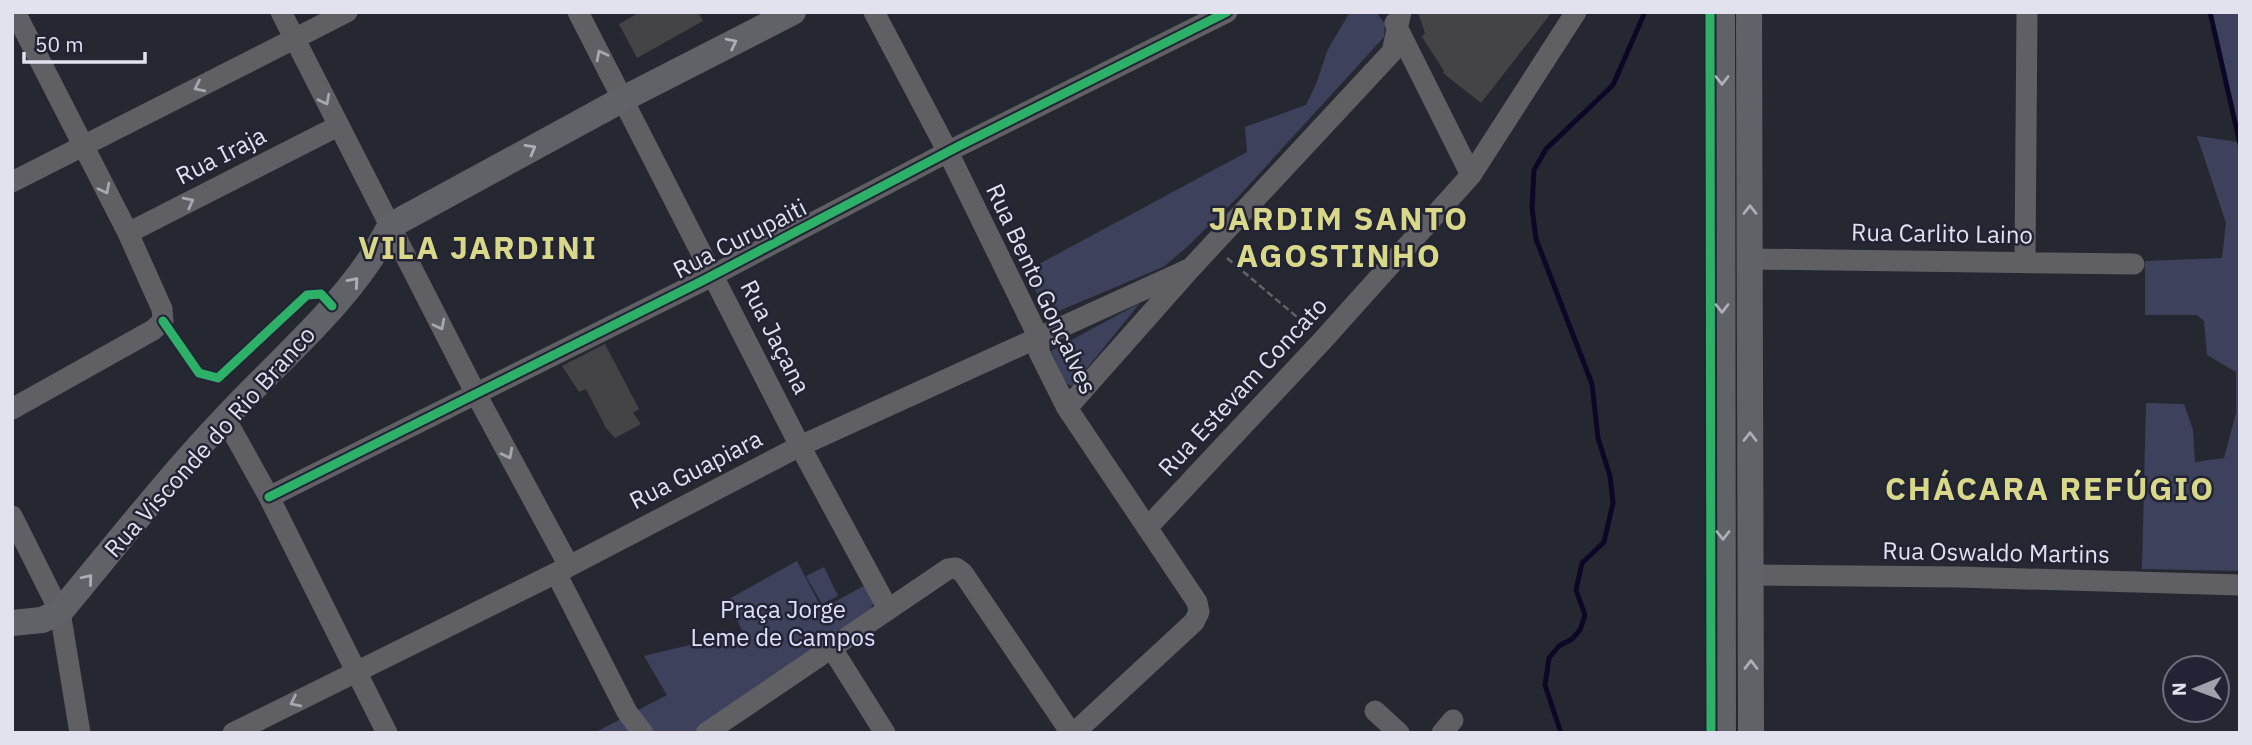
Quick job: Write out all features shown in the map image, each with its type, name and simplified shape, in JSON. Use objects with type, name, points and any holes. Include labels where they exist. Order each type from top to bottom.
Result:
[{"type":"main road","points":[[390,226],[623,99],[793,12]]},
{"type":"main road","points":[[1722,12],[1723,733]]},
{"type":"main road","points":[[1749,12],[1751,733]]},
{"type":"main road","name":"Rua Visconde do Rio Branco","points":[[60,612],[225,418],[358,279],[390,226]]},
{"type":"main road","points":[[12,622],[41,620],[60,612]]},
{"type":"street","points":[[12,410],[153,330],[163,321],[162,309],[128,233],[15,12]]},
{"type":"street","points":[[281,12],[476,394],[562,569],[627,712],[643,733]]},
{"type":"street","points":[[12,182],[347,12]]},
{"type":"street","name":"Rua Jaçana","points":[[578,12],[800,446],[888,609]]},
{"type":"street","name":"Rua Bento Gonçalves","points":[[874,12],[948,152],[1039,338],[1038,352],[1067,408],[1197,602],[1199,612],[1194,622],[1073,733]]},
{"type":"street","name":"Rua Curupaiti","points":[[269,497],[714,275],[948,152],[1187,21],[1227,12]]},
{"type":"street","name":"Rua Estevam Concato","points":[[1147,528],[1323,340],[1471,174],[1576,12]]},
{"type":"street","points":[[2025,261],[2027,12]]},
{"type":"street","points":[[1396,18],[1471,174]]},
{"type":"street","points":[[1067,408],[1191,268],[1392,52],[1396,18]]},
{"type":"street","name":"Rua Iraja","points":[[128,233],[338,126]]},
{"type":"street","name":"Rua Carlito Laino","points":[[1750,259],[2134,264]]},
{"type":"street","name":"Rua Guapiara","points":[[233,733],[562,569],[800,446],[1191,268]]},
{"type":"street","points":[[225,418],[269,497],[387,733]]},
{"type":"street","points":[[12,516],[60,612],[80,733]]},
{"type":"street","points":[[706,733],[948,569],[957,568],[1073,733]]},
{"type":"street","name":"Rua Oswaldo Martins","points":[[1751,575],[1958,577],[2240,585]]},
{"type":"street","points":[[831,647],[885,733]]},
{"type":"street","points":[[1375,711],[1399,733]]},
{"type":"path","points":[[1213,245],[1323,340]]},
{"type":"green space","points":[[1350,12],[1376,12],[1385,24],[1384,37],[1237,198],[1187,247],[1163,267],[1054,313],[1044,308],[1026,271],[1247,152],[1245,127],[1306,105],[1328,49]]},
{"type":"green space","points":[[2210,12],[2240,12],[2240,571],[2142,569],[2146,403],[2184,404],[2193,430],[2195,462],[2224,458],[2236,413],[2236,372],[2207,355],[2204,321],[2197,315],[2145,315],[2145,261],[2222,258],[2226,223],[2197,136],[2238,142]]},
{"type":"green space","points":[[1140,303],[1075,383],[1072,386],[1066,383],[1051,351]]},
{"type":"green space","name":"Praça Jorge Leme de Campos","points":[[797,561],[822,609],[867,584],[874,601],[870,612],[697,733],[594,733],[667,695],[644,656],[743,632],[727,600]]},
{"type":"green space","points":[[824,567],[838,596],[822,604],[806,576]]},
{"type":"building","points":[[640,12],[698,12],[703,21],[637,58],[619,24]]},
{"type":"building","points":[[1418,12],[1552,12],[1481,103],[1443,73],[1422,37],[1425,33]]},
{"type":"building","points":[[605,344],[639,409],[633,413],[641,424],[615,438],[606,428],[586,389],[579,392],[562,366]]},
{"type":"waterway","points":[[1561,733],[1545,685],[1549,658],[1559,646],[1572,639],[1580,630],[1585,615],[1576,590],[1582,563],[1604,542],[1613,503],[1610,476],[1598,438],[1592,384],[1536,239],[1532,208],[1534,170],[1546,149],[1613,85],[1645,12]]},
{"type":"waterway","points":[[2210,12],[2240,144]]},
{"type":"cycle path","points":[[269,497],[702,281],[959,146],[1227,12]]},
{"type":"cycle path","points":[[1710,12],[1711,733]]},
{"type":"cycle path","points":[[163,321],[199,373],[218,378],[307,295],[321,294],[332,306]]},
{"type":"district","name":"JARDIM SANTO AGOSTINHO","points":[[1339,238]]},
{"type":"district","name":"VILA JARDINI","points":[[478,248]]},
{"type":"district","name":"CHÁCARA REFÚGIO","points":[[2050,489]]}]
